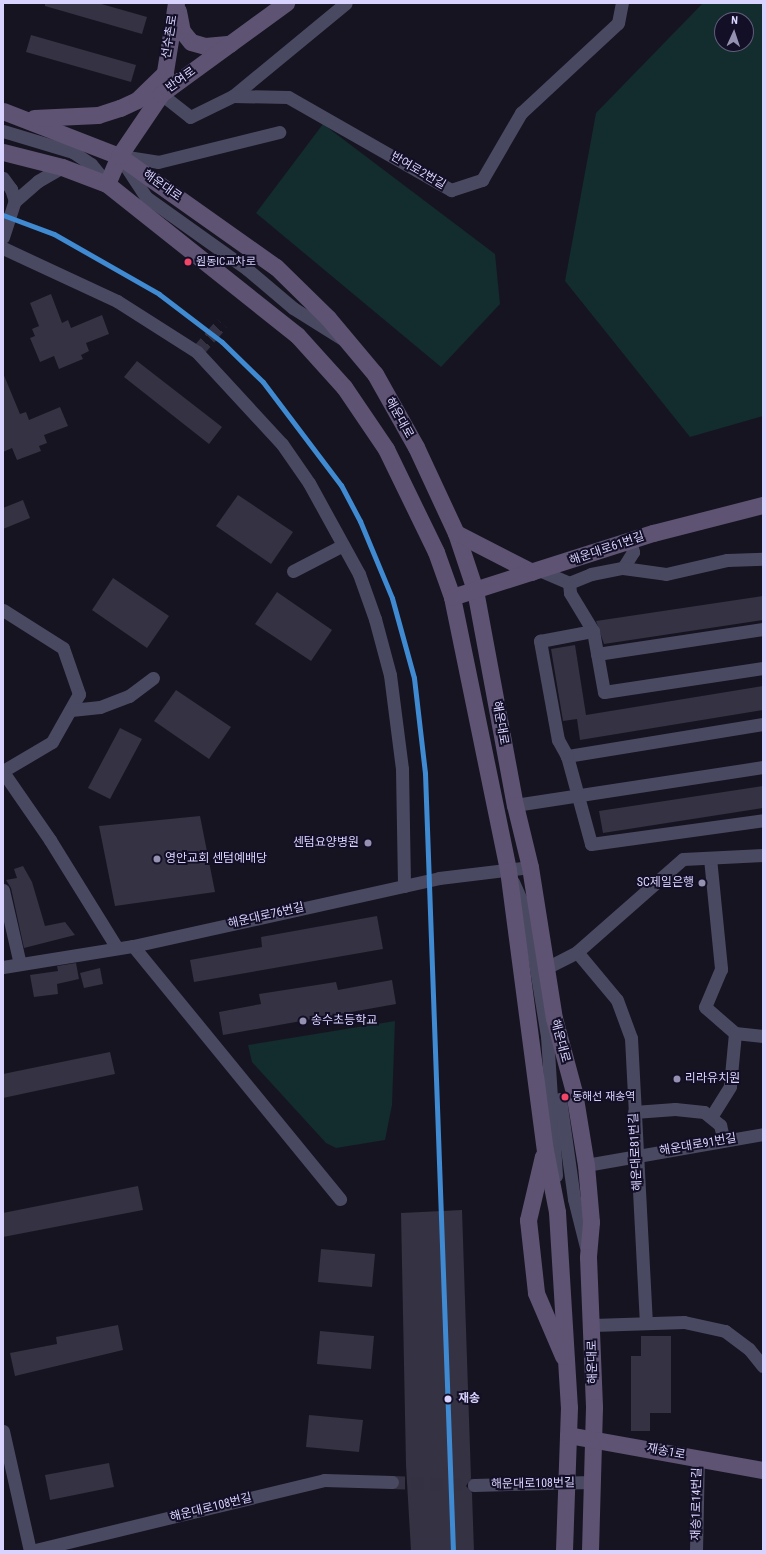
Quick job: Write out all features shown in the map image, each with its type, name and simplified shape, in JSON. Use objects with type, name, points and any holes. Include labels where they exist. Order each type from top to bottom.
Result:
[{"type":"main road","points":[[176,3],[182,31],[191,42],[205,46],[230,44]]},
{"type":"main road","name":"선수촌로","points":[[162,94],[176,3]]},
{"type":"main road","name":"반여로","points":[[107,184],[119,156],[162,94],[286,3]]},
{"type":"main road","points":[[30,118],[98,115],[120,108],[137,100],[165,73]]},
{"type":"main road","name":"해운대로","points":[[3,111],[30,118],[119,156],[276,267],[328,318],[342,339],[375,374],[416,447],[456,533],[476,590],[515,805],[530,867],[554,1018],[574,1092],[586,1165],[591,1222],[588,1257],[593,1326],[590,1551]]},
{"type":"main road","name":"해운대로","points":[[3,152],[62,167],[107,184],[297,335],[344,387],[386,449],[418,511],[452,597],[508,870],[545,1150],[557,1212],[568,1368],[568,1435],[564,1551]]},
{"type":"main road","name":"해운대로61번길","points":[[452,597],[536,571],[632,546],[763,505]]},
{"type":"main road","points":[[456,533],[536,571]]},
{"type":"main road","points":[[545,1150],[528,1220],[536,1293],[568,1368]]},
{"type":"main road","name":"재송1로","points":[[568,1435],[592,1438],[763,1470]]},
{"type":"street","points":[[162,94],[190,117],[233,96],[346,3]]},
{"type":"street","name":"반여로2번길","points":[[233,96],[288,97],[451,190],[482,180],[521,114],[618,23],[622,3]]},
{"type":"street","points":[[3,131],[73,152],[91,164],[107,184]]},
{"type":"street","points":[[119,156],[158,162],[280,132]]},
{"type":"street","points":[[14,201],[38,181],[62,167]]},
{"type":"street","points":[[3,178],[12,189],[14,201],[3,237]]},
{"type":"street","points":[[3,248],[117,301],[198,352],[282,444],[309,483],[359,574],[375,619],[390,675],[402,769],[404,886]]},
{"type":"street","points":[[293,570],[343,545]]},
{"type":"street","points":[[624,568],[632,546]]},
{"type":"street","points":[[632,546],[646,572]]},
{"type":"street","points":[[536,571],[569,583],[591,574],[624,568],[666,574],[727,560],[763,559]]},
{"type":"street","points":[[569,583],[570,593],[593,631],[604,692],[763,668]]},
{"type":"street","points":[[3,610],[62,648],[79,694],[52,742],[3,771],[50,840],[117,948]]},
{"type":"street","points":[[597,654],[763,629]]},
{"type":"street","points":[[593,631],[540,641],[558,740],[568,756],[591,844],[763,820]]},
{"type":"street","points":[[70,710],[107,704],[129,696],[154,678]]},
{"type":"street","points":[[568,756],[763,724]]},
{"type":"street","points":[[515,805],[578,797],[763,767]]},
{"type":"street","points":[[546,968],[577,952],[684,859],[763,854]]},
{"type":"street","points":[[710,858],[721,969],[705,1007],[735,1033],[763,1036]]},
{"type":"street","name":"해운대로76번길","points":[[3,967],[133,946],[439,878],[530,867]]},
{"type":"street","points":[[508,870],[527,914],[546,1036],[553,1095],[557,1212]]},
{"type":"street","points":[[3,890],[20,964]]},
{"type":"street","points":[[133,946],[340,1199]]},
{"type":"street","name":"해운대로81번길","points":[[577,952],[617,1000],[629,1032],[646,1322]]},
{"type":"street","points":[[554,1018],[556,1072],[573,1192],[588,1257]]},
{"type":"street","points":[[711,1117],[730,1086],[735,1033]]},
{"type":"street","points":[[634,1112],[675,1109],[704,1112],[720,1124],[724,1141]]},
{"type":"street","name":"해운대로91번길","points":[[586,1165],[763,1134]]},
{"type":"street","points":[[593,1326],[646,1322],[684,1322],[725,1331],[749,1349],[763,1366]]},
{"type":"street","points":[[3,1431],[30,1551]]},
{"type":"street","name":"재송1로14번길","points":[[696,1551],[698,1458]]},
{"type":"street","name":"해운대로108번길","points":[[30,1551],[324,1480],[392,1482]]},
{"type":"street","name":"해운대로108번길","points":[[474,1485],[592,1482]]},
{"type":"green space","points":[[703,3],[763,3],[763,416],[690,437],[565,281],[596,113]]},
{"type":"green space","points":[[323,124],[495,254],[500,304],[441,367],[256,213]]},
{"type":"green space","points":[[395,1021],[392,1105],[385,1140],[336,1148],[326,1143],[252,1062],[248,1045]]},
{"type":"building","points":[[45,3],[98,3],[147,17],[142,34],[45,6]]},
{"type":"building","points":[[31,35],[136,65],[131,82],[26,52]]},
{"type":"building","points":[[51,294],[62,323],[68,320],[71,328],[102,315],[109,334],[86,343],[89,351],[81,355],[83,359],[59,369],[54,356],[40,362],[30,338],[35,336],[32,329],[39,326],[30,303]]},
{"type":"building","points":[[137,361],[222,427],[209,444],[124,377]]},
{"type":"building","points":[[3,373],[20,414],[26,412],[29,420],[60,407],[68,426],[44,435],[47,443],[39,446],[41,451],[17,460],[12,448],[3,452]]},
{"type":"building","points":[[238,495],[293,532],[271,564],[216,526]]},
{"type":"building","points":[[23,500],[30,518],[3,529],[3,508]]},
{"type":"building","points":[[113,578],[169,616],[147,648],[92,610]]},
{"type":"building","points":[[277,592],[332,630],[311,661],[255,624]]},
{"type":"building","points":[[763,596],[763,620],[604,644],[596,621]]},
{"type":"building","points":[[575,645],[586,715],[763,686],[763,710],[580,740],[577,719],[563,721],[551,649]]},
{"type":"building","points":[[176,690],[231,727],[209,759],[154,721]]},
{"type":"building","points":[[120,728],[142,739],[110,799],[88,788]]},
{"type":"building","points":[[763,786],[763,808],[603,833],[599,811]]},
{"type":"building","name":"영안교회 센텀예배당","points":[[200,816],[215,892],[115,906],[99,826]]},
{"type":"building","points":[[23,866],[32,882],[45,926],[65,922],[75,935],[24,948],[11,888],[6,880],[17,878],[14,869]]},
{"type":"building","points":[[377,916],[383,949],[194,982],[190,960],[262,947],[261,937]]},
{"type":"building","points":[[76,963],[79,979],[57,984],[58,994],[34,997],[30,975],[58,971],[57,966]]},
{"type":"building","points":[[100,968],[103,984],[84,988],[80,973]]},
{"type":"building","points":[[392,980],[396,1004],[223,1035],[219,1012],[261,1004],[259,994],[336,982],[338,990]]},
{"type":"building","points":[[110,1052],[115,1074],[3,1098],[3,1074]]},
{"type":"building","points":[[138,1186],[143,1210],[3,1237],[3,1213]]},
{"type":"building","points":[[462,1210],[471,1478],[466,1486],[472,1493],[474,1551],[411,1551],[406,1465],[401,1213]]},
{"type":"building","points":[[321,1249],[375,1254],[372,1287],[318,1282]]},
{"type":"building","points":[[118,1325],[123,1350],[15,1376],[10,1353],[57,1344],[56,1337]]},
{"type":"building","points":[[320,1331],[374,1336],[371,1369],[317,1364]]},
{"type":"building","points":[[641,1336],[671,1336],[671,1413],[650,1413],[650,1431],[631,1431],[631,1356],[641,1356]]},
{"type":"building","points":[[309,1415],[363,1420],[359,1452],[306,1447]]},
{"type":"building","points":[[109,1463],[114,1487],[50,1500],[45,1475]]},
{"type":"tunnel","points":[[197,352],[222,323]]},
{"type":"tunnel","points":[[392,1482],[474,1485]]},
{"type":"transit line","points":[[3,215],[54,234],[159,294],[222,342],[263,382],[341,485],[360,521],[392,598],[414,678],[425,773],[453,1551]]},
{"type":"place","name":"원동IC교차로","points":[[188,262]]},
{"type":"place","name":"센텀요양병원","points":[[368,843]]},
{"type":"place","name":"영안교회 센텀예배당","points":[[157,859]]},
{"type":"place","name":"SC제일은행","points":[[702,883]]},
{"type":"place","name":"송수초등학교","points":[[303,1021]]},
{"type":"place","name":"리라유치원","points":[[677,1079]]},
{"type":"place","name":"동해선 재송역","points":[[565,1097]]},
{"type":"place","name":"재송","points":[[448,1399]]}]
